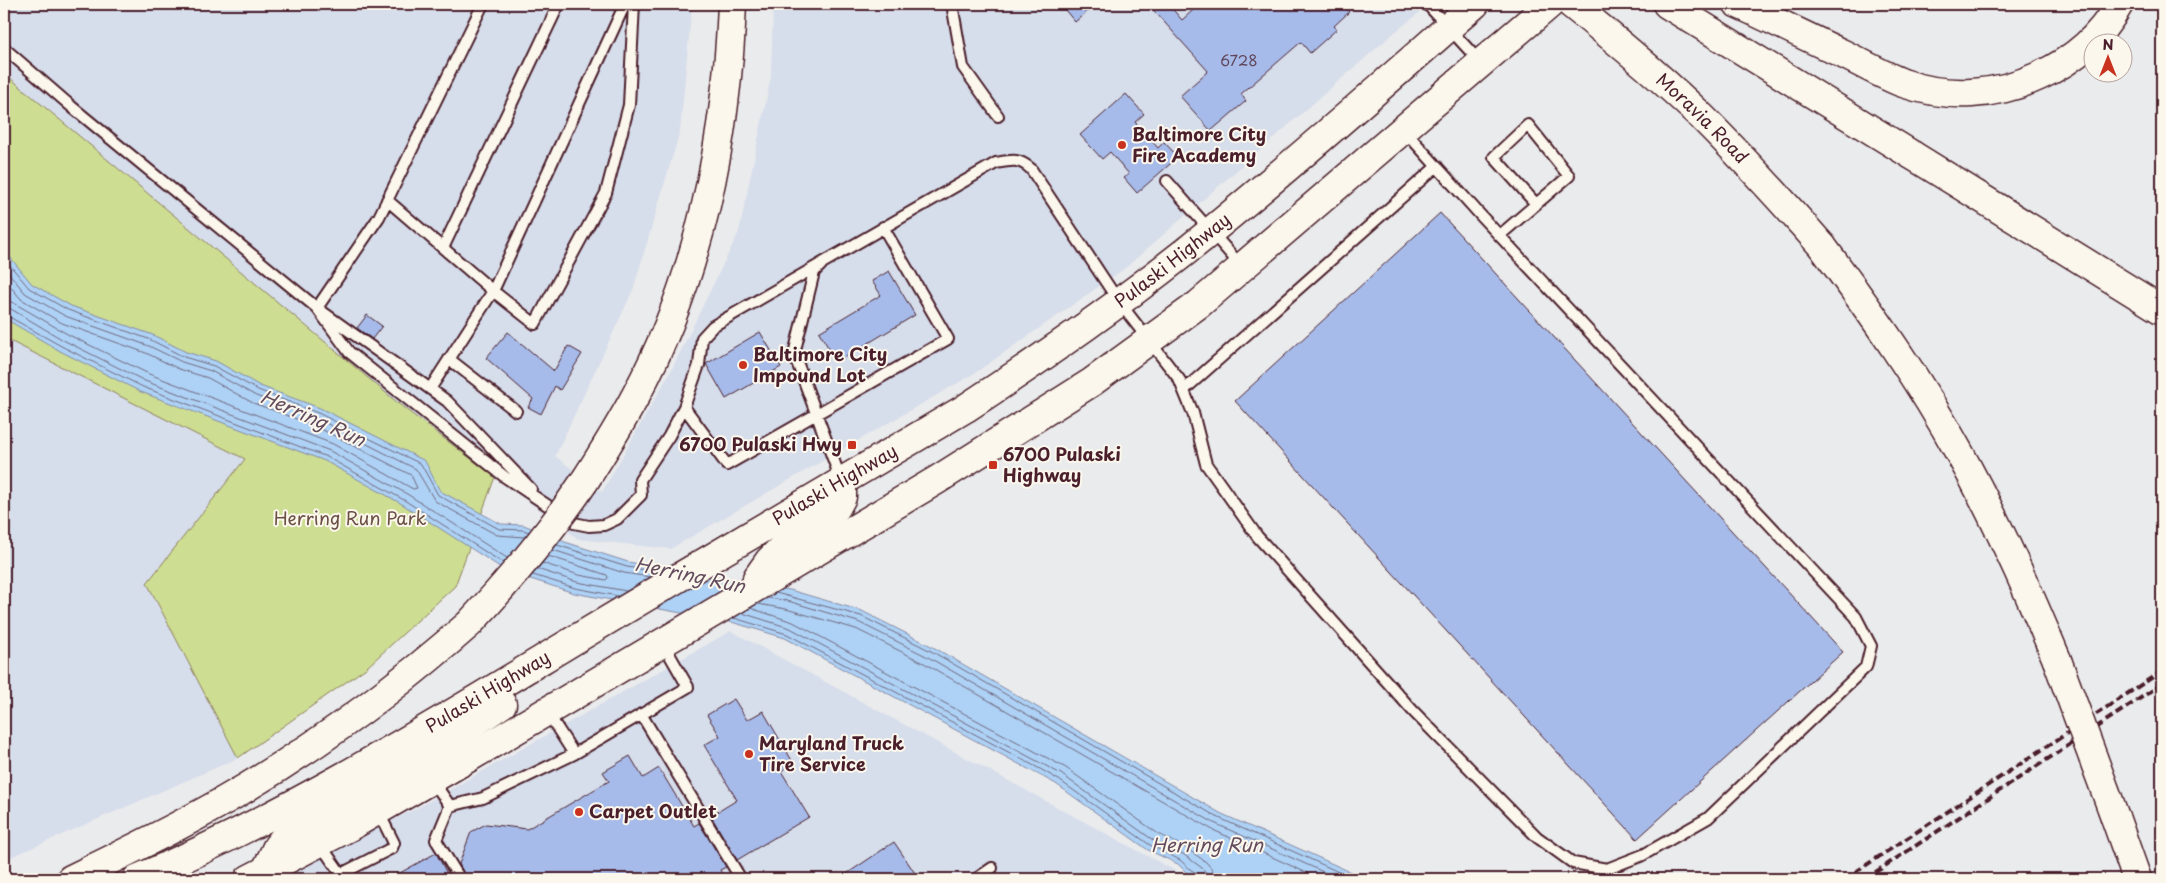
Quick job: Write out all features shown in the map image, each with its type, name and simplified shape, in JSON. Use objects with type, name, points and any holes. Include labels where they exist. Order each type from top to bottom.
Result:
[{"type":"main road","points":[[71,879],[142,845],[220,803],[300,754],[408,677],[469,624],[524,563],[554,526],[584,482],[637,393],[677,301],[697,239],[714,171],[724,109],[732,4]]},
{"type":"main road","name":"Pulaski Highway","points":[[137,879],[252,826],[335,782],[433,726],[966,408],[1027,368],[1119,302],[1211,231],[1475,4]]},
{"type":"main road","points":[[257,876],[432,779],[673,637],[748,592],[782,562],[1006,438],[1149,342],[1200,304],[1480,62],[1550,4]]},
{"type":"main road","name":"Moravia Road","points":[[1571,4],[1619,42],[1702,118],[1767,184],[1822,246],[1868,309],[1959,453],[2026,586],[2057,660],[2136,879]]},
{"type":"main road","points":[[1667,4],[2162,310]]},
{"type":"main road","points":[[1738,4],[1903,83],[1939,92],[1978,94],[2018,86],[2061,65],[2084,49],[2110,20],[2119,4]]},
{"type":"main road","points":[[782,562],[788,542],[836,508],[842,497],[842,481]]},
{"type":"main road","points":[[257,876],[288,833],[468,727],[527,687],[589,632]]},
{"type":"lane","points":[[317,308],[379,217],[483,4]]},
{"type":"lane","points":[[444,248],[559,4]]},
{"type":"lane","points":[[430,389],[493,291],[625,4]]},
{"type":"lane","points":[[387,200],[493,291],[536,324],[606,193],[629,105],[634,4]]},
{"type":"lane","points":[[952,4],[963,67],[998,116]]},
{"type":"lane","points":[[1427,4],[1480,62]]},
{"type":"lane","points":[[4,48],[72,107],[317,308],[447,401],[546,505]]},
{"type":"lane","points":[[1500,235],[1569,176],[1528,125],[1494,156],[1536,204]]},
{"type":"lane","points":[[317,308],[349,352],[505,477],[574,523],[589,526],[604,525],[617,519],[641,494],[640,480],[669,436],[684,407],[699,365],[702,338],[712,326],[996,163],[1009,160],[1022,162],[1031,169],[1119,302],[1179,379],[1193,413],[1206,464],[1257,536],[1413,711],[1538,836],[1573,863],[1607,869],[1643,855],[1708,818],[1866,667],[1871,646],[1856,617],[1500,235],[1403,128]]},
{"type":"lane","points":[[1184,390],[1437,166]]},
{"type":"lane","points":[[1167,181],[1242,267]]},
{"type":"lane","points":[[684,407],[727,464],[948,339],[883,227]]},
{"type":"lane","points":[[827,260],[814,272],[794,354],[842,481]]},
{"type":"lane","points":[[448,359],[516,411]]},
{"type":"lane","points":[[450,806],[483,798],[574,754],[688,687],[673,637]]},
{"type":"lane","points":[[546,711],[574,754]]},
{"type":"lane","points":[[641,714],[741,879]]},
{"type":"lane","points":[[432,779],[450,806]]},
{"type":"lane","points":[[450,806],[436,840],[460,879]]},
{"type":"lane","points":[[319,843],[337,877],[392,848],[394,843],[378,810]]},
{"type":"lane","points":[[976,879],[992,868]]},
{"type":"shaded area","points":[[4,4],[692,4],[680,131],[633,290],[555,456],[602,492],[672,369],[739,232],[771,77],[773,4],[1430,4],[1395,32],[1124,269],[975,373],[670,549],[578,539],[404,408],[4,73]]},
{"type":"shaded area","points":[[4,338],[245,459],[147,583],[238,758],[4,860]]},
{"type":"shaded area","points":[[731,631],[1190,879],[277,879],[421,806]]},
{"type":"green space","name":"Herring Run Park","points":[[4,73],[404,408],[495,477],[455,586],[366,668],[238,758],[147,583],[245,459],[4,338]]},
{"type":"water","name":"Herring Run","points":[[4,250],[32,284],[71,306],[153,335],[186,352],[216,361],[260,386],[320,408],[425,461],[440,491],[501,524],[524,525],[565,542],[628,562],[790,590],[862,611],[933,647],[1220,813],[1366,879],[1202,879],[1189,875],[1178,864],[1148,850],[1056,784],[785,638],[735,623],[574,593],[506,571],[402,504],[325,461],[141,392],[60,351],[4,318]]},
{"type":"building","points":[[1060,4],[1096,4],[1075,22]]},
{"type":"building","points":[[1148,4],[1168,4],[1182,20],[1200,4],[1342,4],[1349,12],[1334,26],[1337,29],[1310,53],[1301,42],[1241,94],[1246,101],[1211,131],[1180,96],[1208,71]]},
{"type":"building","name":"Baltimore City Fire Academy","points":[[1126,94],[1144,114],[1135,122],[1158,148],[1164,142],[1178,157],[1137,193],[1124,178],[1129,174],[1110,152],[1102,159],[1080,135]]},
{"type":"building","points":[[1440,213],[1843,652],[1637,839],[1235,401]]},
{"type":"building","points":[[889,271],[915,315],[837,362],[819,332],[881,295],[872,281]]},
{"type":"building","points":[[367,315],[382,326],[372,339],[357,328]]},
{"type":"building","points":[[508,332],[554,371],[568,346],[582,354],[560,390],[555,386],[541,414],[528,407],[533,399],[486,358]]},
{"type":"building","name":"Baltimore City Impound Lot","points":[[760,332],[781,367],[726,399],[706,364]]},
{"type":"building","points":[[734,699],[747,720],[763,711],[794,764],[781,771],[809,817],[737,860],[711,816],[737,800],[704,745],[720,736],[707,715]]},
{"type":"building","points":[[630,756],[643,778],[659,768],[694,826],[699,823],[726,867],[720,870],[722,874],[712,879],[467,879],[459,864],[471,832],[486,824],[527,829],[609,781],[603,772]]},
{"type":"building","points":[[894,842],[919,879],[839,879]]},
{"type":"building","points":[[436,853],[450,879],[389,879]]},
{"type":"railway","points":[[1845,879],[2162,671]]},
{"type":"railway","points":[[1865,879],[2162,684]]},
{"type":"place","name":"Baltimore City Fire Academy","points":[[1122,145]]},
{"type":"place","name":"Baltimore City Impound Lot","points":[[743,365]]},
{"type":"place","name":"6700 Pulaski Hwy","points":[[852,445]]},
{"type":"place","name":"6700 Pulaski Highway","points":[[993,465]]},
{"type":"place","name":"Maryland Truck Tire Service","points":[[749,754]]},
{"type":"place","name":"Carpet Outlet","points":[[579,812]]}]
